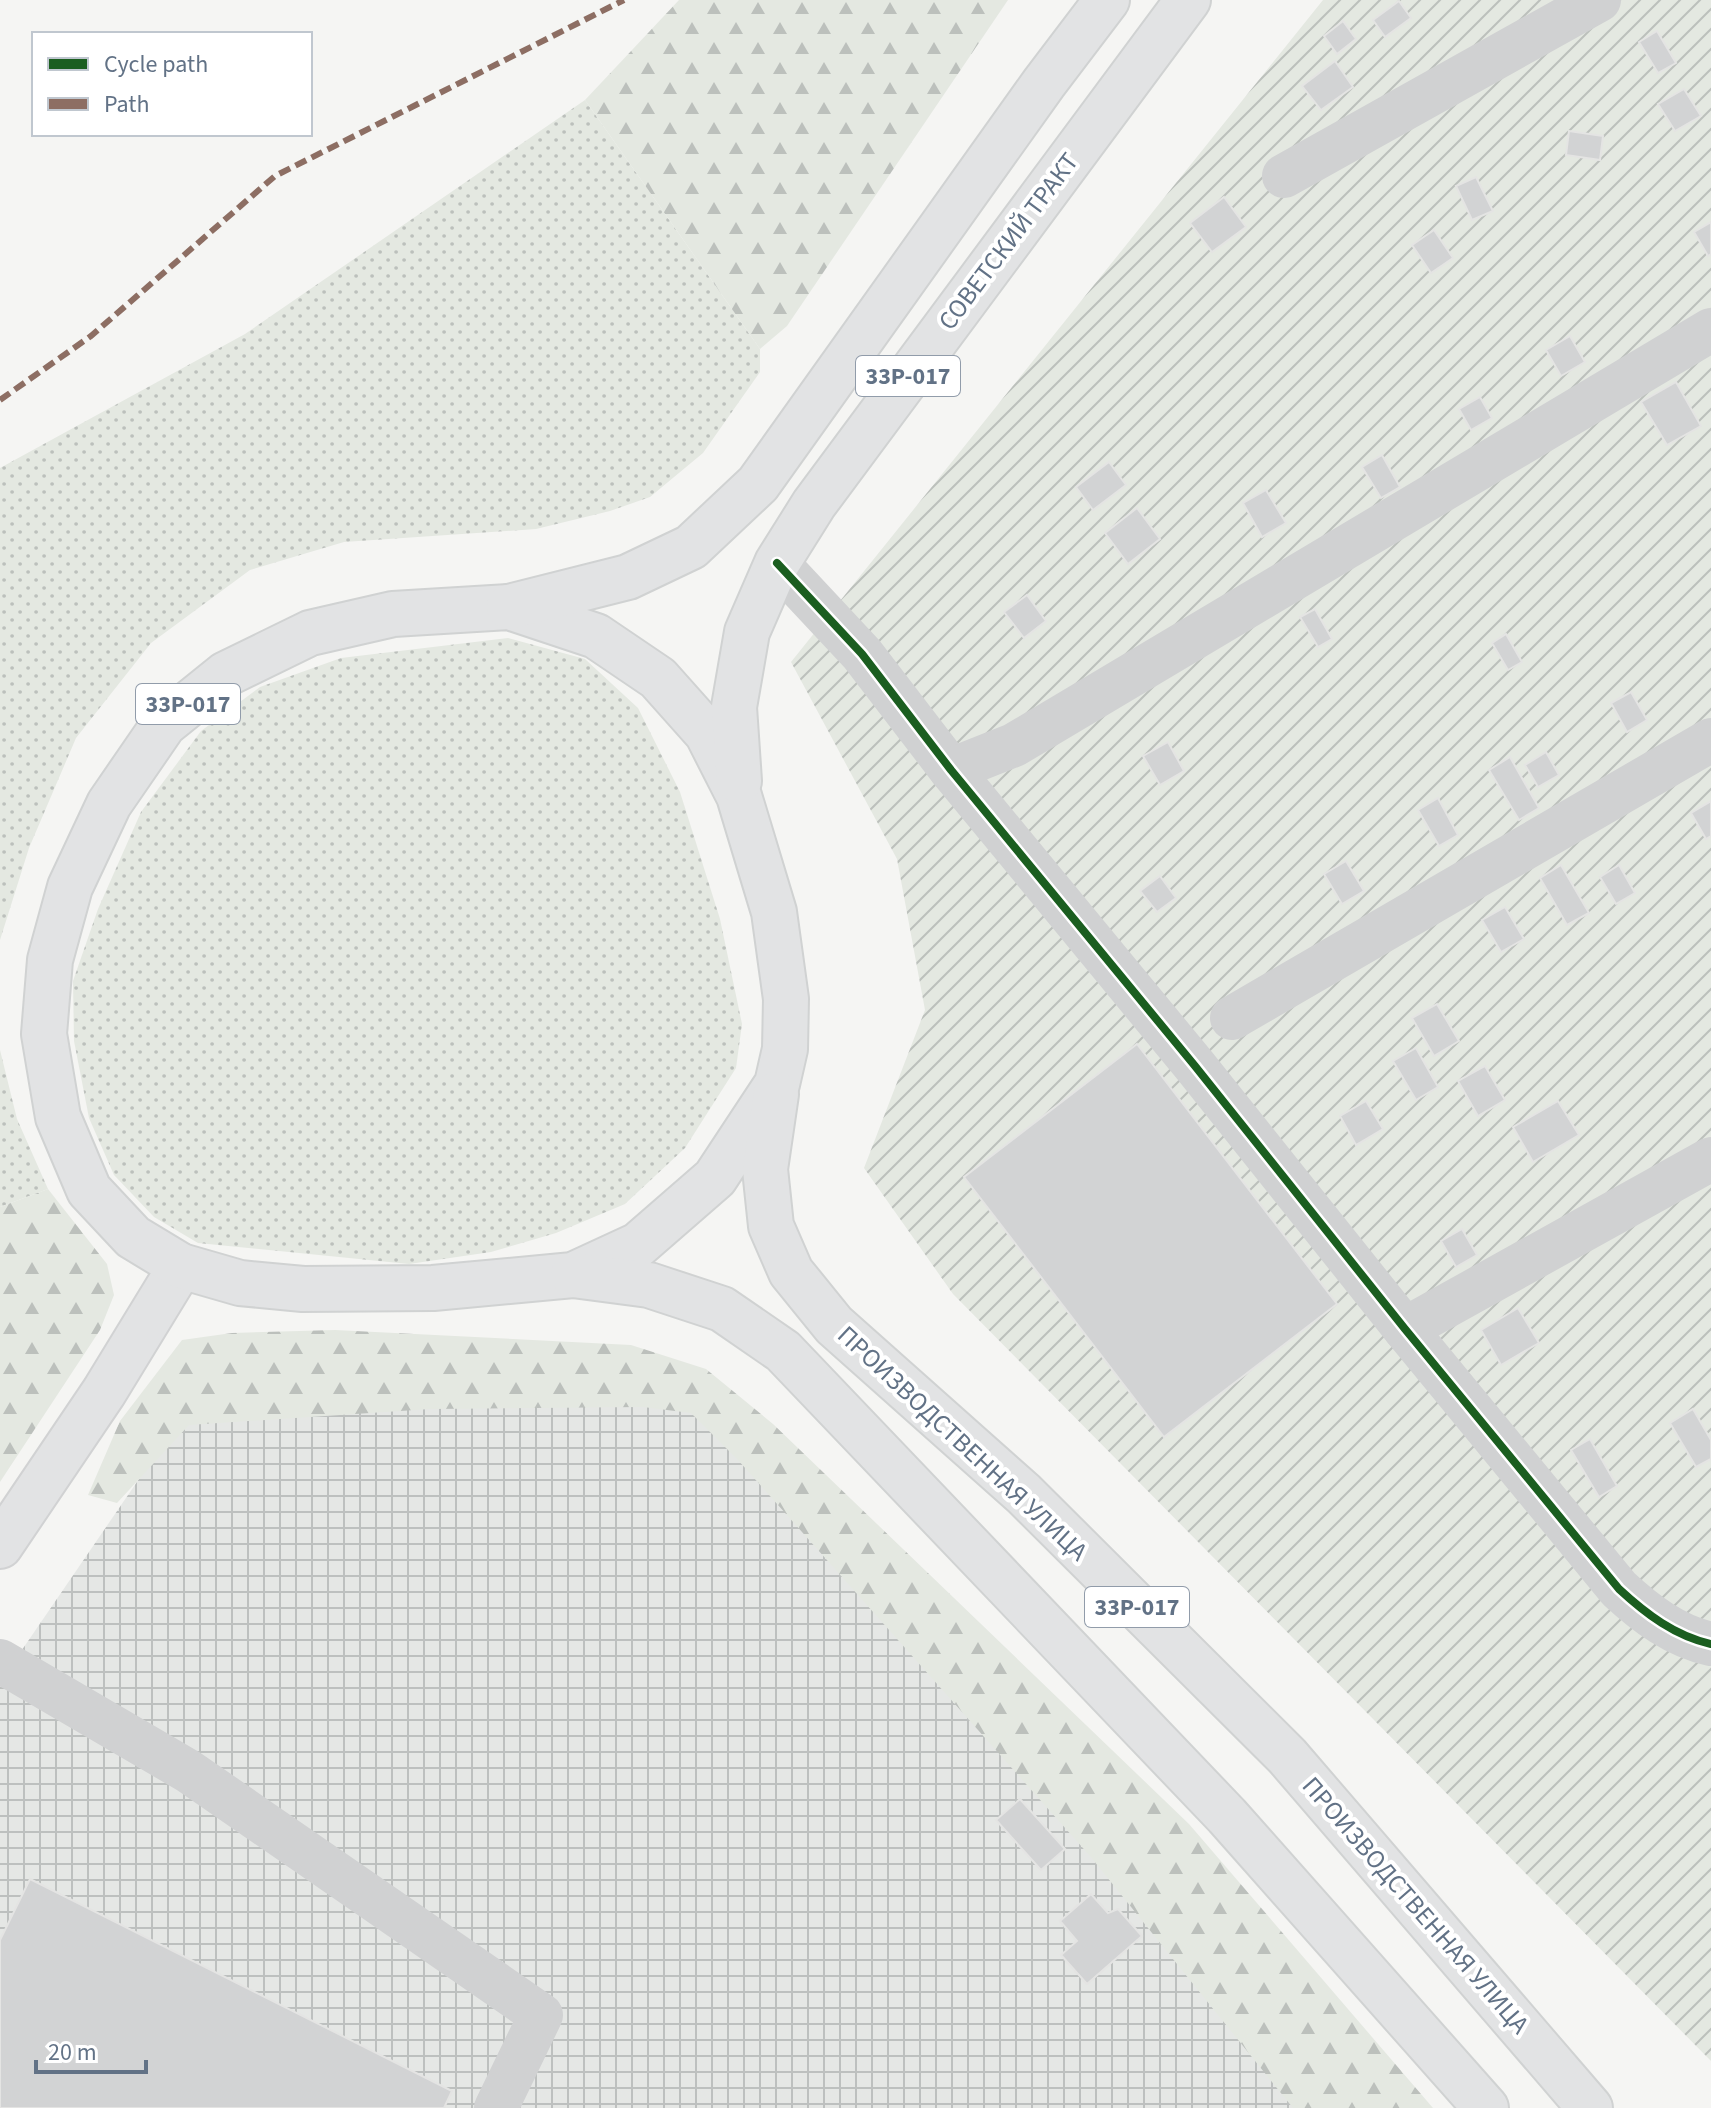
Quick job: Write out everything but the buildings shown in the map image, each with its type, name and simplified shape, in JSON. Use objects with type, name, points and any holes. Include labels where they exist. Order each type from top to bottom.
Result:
[{"type":"main road","name":"33Р-017","points":[[1107,0],[1044,83],[758,484],[691,547],[628,577],[509,607],[393,614],[310,633],[226,674],[164,724],[109,804],[70,887],[50,960],[44,1034],[58,1117],[89,1190],[133,1237],[181,1266],[240,1283],[303,1289],[433,1288],[573,1275],[649,1285],[722,1309],[783,1351],[1227,1816],[1486,2108]]},
{"type":"main road","name":"СОВЕТСКИЙ ТРАКТ","points":[[739,796],[734,707],[747,632],[777,563],[814,504],[1188,0]]},
{"type":"main road","name":"33Р-017","points":[[509,607],[596,636],[658,678],[707,733],[739,796],[774,912],[786,999],[785,1049],[777,1084],[715,1178],[638,1245],[573,1275]]},
{"type":"main road","name":"ПРОИЗВОДСТВЕННАЯ УЛИЦА","points":[[777,1084],[765,1169],[771,1226],[791,1272],[834,1325],[1024,1494],[1287,1756],[1590,2108]]},
{"type":"main road","points":[[0,1546],[104,1392],[181,1266]]},
{"type":"street","points":[[1284,176],[1599,0]]},
{"type":"street","points":[[951,770],[1014,745],[1711,330]]},
{"type":"street","points":[[777,563],[862,654],[951,770],[1619,1589],[1642,1610],[1668,1627],[1711,1644]]},
{"type":"street","points":[[1232,1018],[1711,740]]},
{"type":"street","points":[[1405,1329],[1711,1159]]},
{"type":"street","points":[[0,1661],[188,1771],[541,2015],[496,2108]]},
{"type":"shaded area","points":[[204,1384],[690,1386],[1363,2108],[0,2108],[0,1682]]},
{"type":"green space","points":[[679,0],[1008,0],[787,326],[760,349],[585,100]]},
{"type":"green space","points":[[1323,0],[1711,0],[1711,2061],[953,1294],[864,1168],[925,1010],[897,859],[791,662]]},
{"type":"green space","points":[[585,100],[760,349],[760,372],[703,453],[650,497],[610,511],[536,529],[344,542],[250,570],[151,643],[76,738],[29,848],[0,940],[0,468],[245,334]]},
{"type":"green space","points":[[508,638],[585,659],[638,708],[680,792],[720,919],[742,1024],[736,1068],[685,1148],[625,1204],[556,1233],[491,1252],[409,1264],[198,1243],[154,1217],[114,1175],[89,1118],[74,1041],[73,981],[98,909],[141,812],[201,731],[260,687],[341,658]]},
{"type":"green space","points":[[0,1050],[17,1119],[48,1189],[0,1207]]},
{"type":"green space","points":[[48,1189],[107,1264],[114,1295],[100,1330],[0,1482],[0,1207]]},
{"type":"green space","points":[[335,1330],[631,1345],[706,1369],[773,1424],[1189,1824],[1433,2108],[1293,2108],[1090,1856],[738,1460],[691,1413],[643,1407],[430,1409],[189,1425],[117,1503],[88,1495],[120,1421],[182,1340],[232,1333]]},
{"type":"marked path","points":[[0,400],[91,336],[275,176],[624,0]]},
{"type":"cycle path","points":[[777,563],[862,654],[951,770],[1619,1589],[1662,1623],[1685,1636],[1711,1644]]}]
